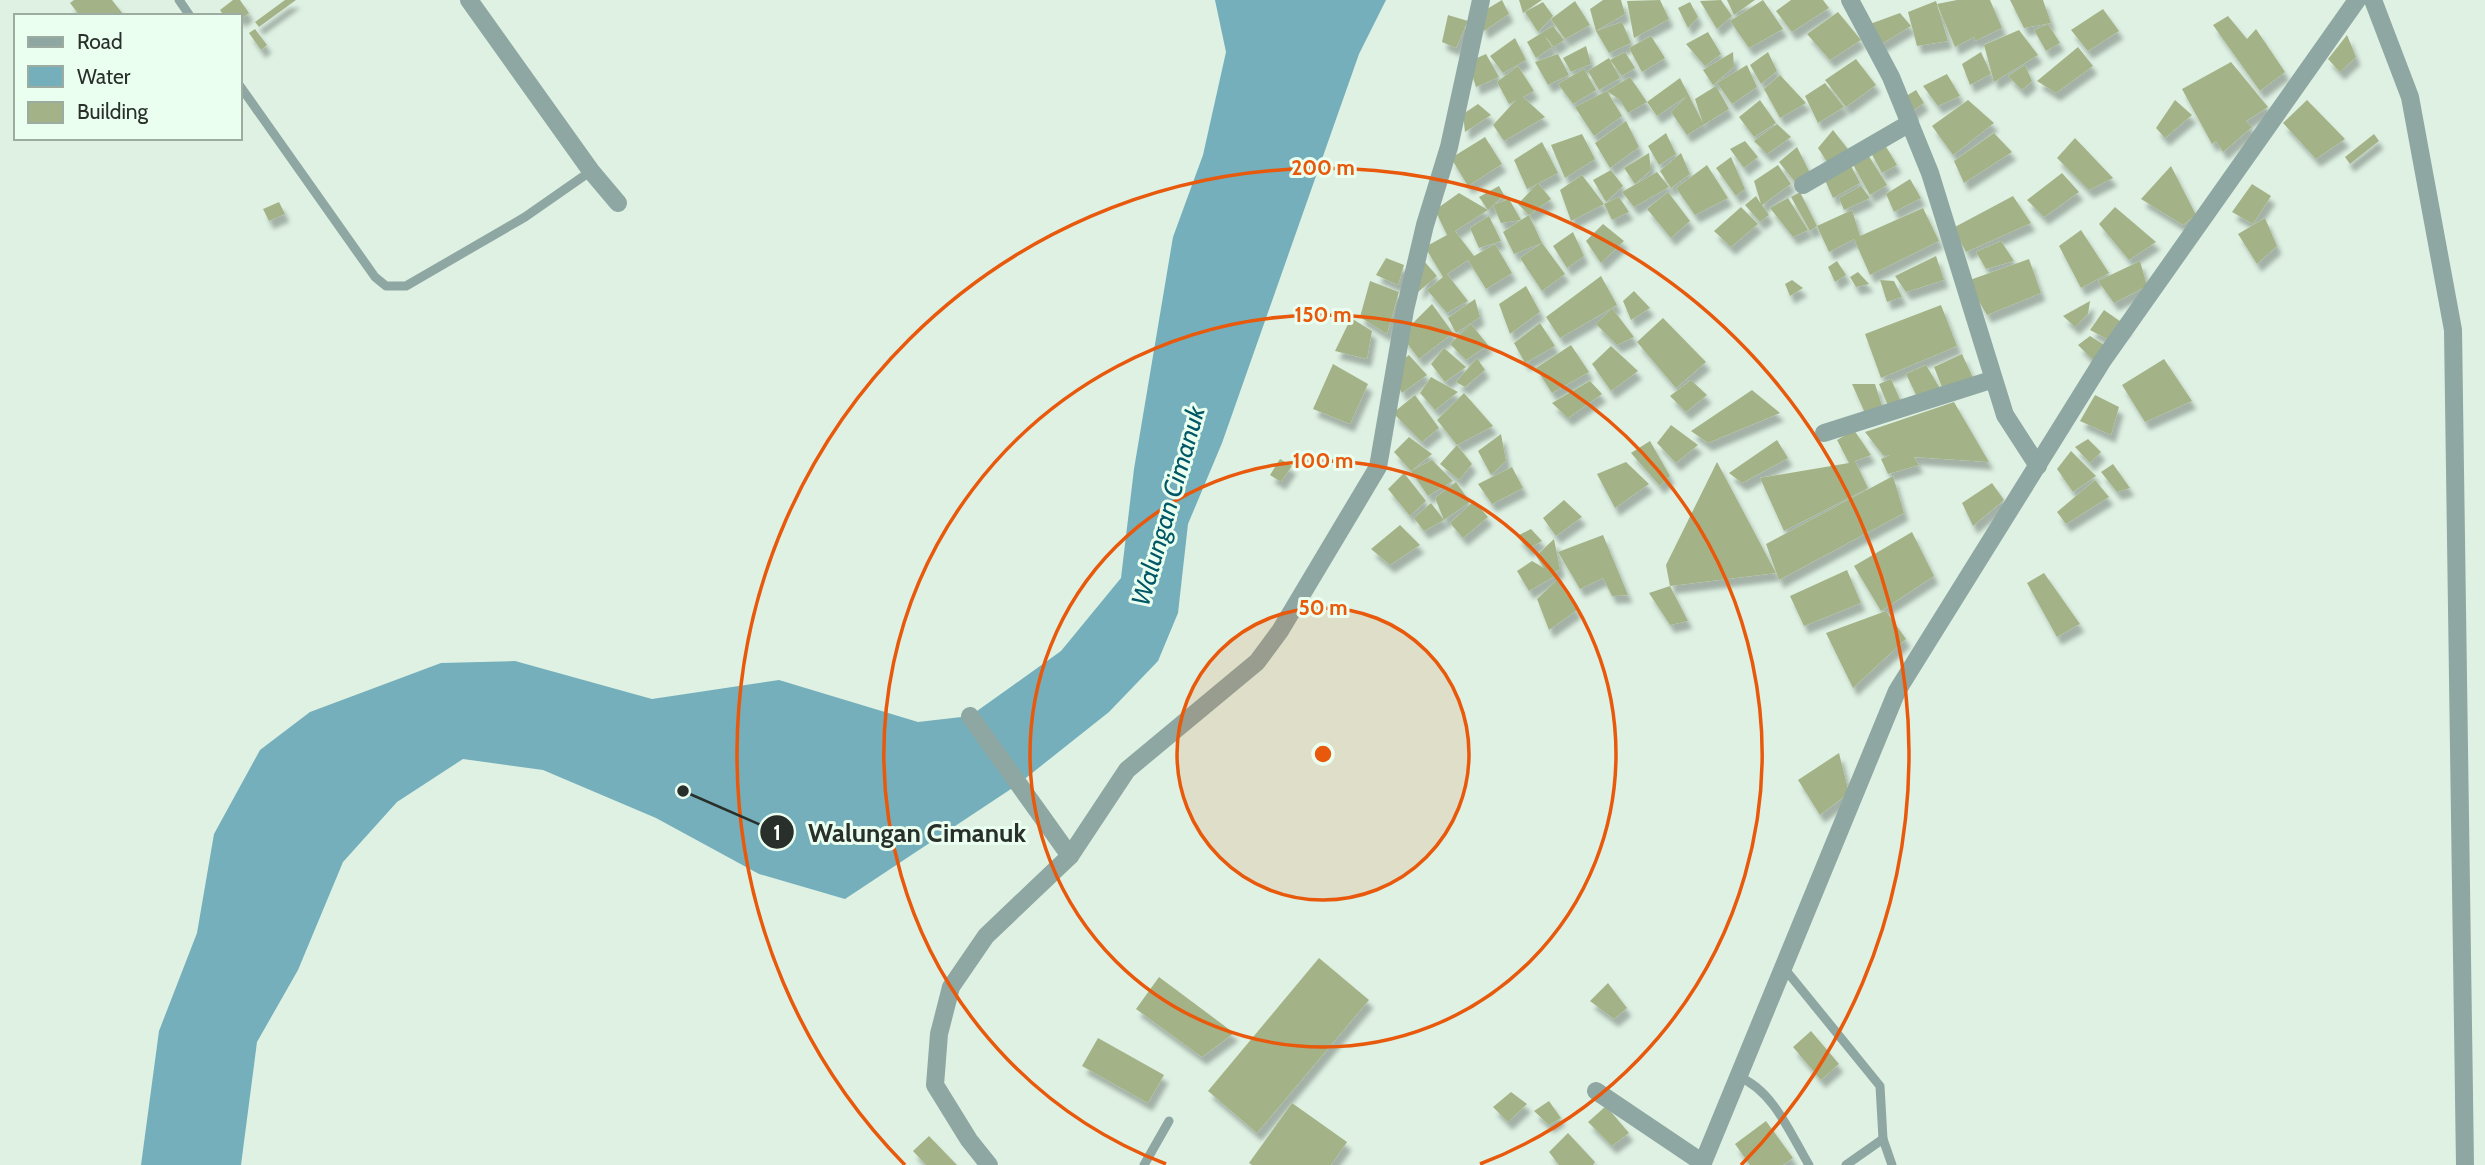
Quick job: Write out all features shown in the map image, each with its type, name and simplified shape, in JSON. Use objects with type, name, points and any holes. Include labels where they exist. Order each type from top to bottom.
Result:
[{"type":"street","points":[[469,0],[591,172],[618,203]]},
{"type":"street","points":[[989,1165],[969,1140],[935,1085],[939,1034],[949,995],[959,971],[986,936],[1070,856],[1127,770],[1257,662],[1280,631],[1378,467],[1405,310],[1425,225],[1451,136],[1481,0]]},
{"type":"street","points":[[1850,0],[1891,77],[1910,123],[1947,223],[1991,380],[2005,415],[2038,466]]},
{"type":"street","points":[[1596,1091],[1702,1164],[1897,691],[2103,360],[2357,0]]},
{"type":"street","points":[[2373,0],[2410,97],[2454,330],[2465,1165]]},
{"type":"street","points":[[1803,185],[1910,123]]},
{"type":"street","points":[[1824,433],[1991,380]]},
{"type":"street","points":[[970,716],[1070,856]]},
{"type":"lane","points":[[242,89],[375,277],[386,286],[406,286],[525,217],[591,172]]},
{"type":"lane","points":[[1784,968],[1880,1086],[1883,1139],[1892,1165]]},
{"type":"lane","points":[[1739,1077],[1759,1090],[1780,1115],[1809,1165]]},
{"type":"lane","points":[[1144,1165],[1169,1121]]},
{"type":"lane","points":[[1846,1165],[1883,1139]]},
{"type":"water","points":[[1215,0],[1386,0],[1359,54],[1222,443],[1188,524],[1178,613],[1158,661],[1109,712],[1017,785],[845,899],[759,874],[656,818],[543,770],[463,759],[397,802],[343,862],[298,970],[257,1042],[241,1165],[141,1165],[159,1031],[197,933],[214,834],[260,750],[310,712],[441,663],[515,661],[652,699],[779,680],[918,722],[970,716],[1061,651],[1121,578],[1134,469],[1173,237],[1203,155],[1226,52]]},
{"type":"building","points":[[74,0],[112,0],[123,14],[78,14],[70,3]]},
{"type":"building","points":[[233,0],[240,0],[249,13],[242,18],[242,14],[223,14],[220,10]]},
{"type":"building","points":[[285,0],[296,0],[259,27],[255,22]]},
{"type":"building","points":[[1502,0],[1509,14],[1484,31],[1477,15]]},
{"type":"building","points":[[1519,0],[1542,0],[1523,13]]},
{"type":"building","points":[[1603,0],[1621,0],[1625,14],[1596,31],[1590,9]]},
{"type":"building","points":[[1660,0],[1669,19],[1634,38],[1627,1]]},
{"type":"building","points":[[1721,0],[1732,16],[1717,29],[1700,1]]},
{"type":"building","points":[[1727,0],[1755,0],[1734,15]]},
{"type":"building","points":[[1763,0],[1783,29],[1749,48],[1730,21]]},
{"type":"building","points":[[1791,0],[1823,0],[1829,8],[1792,32],[1776,11]]},
{"type":"building","points":[[1957,0],[1990,0],[2002,28],[1975,41],[1974,37],[1955,47],[1937,4]]},
{"type":"building","points":[[2010,0],[2043,0],[2051,23],[2024,28]]},
{"type":"building","points":[[1575,1],[1590,25],[1565,39],[1551,19]]},
{"type":"building","points":[[1936,1],[1948,41],[1917,46],[1908,12]]},
{"type":"building","points":[[1543,2],[1553,16],[1538,32],[1525,12]]},
{"type":"building","points":[[1690,2],[1698,17],[1688,28],[1678,8]]},
{"type":"building","points":[[2103,9],[2119,31],[2088,51],[2071,30]]},
{"type":"building","points":[[1838,12],[1861,40],[1830,60],[1807,34]]},
{"type":"building","points":[[1900,13],[1911,26],[1880,45],[1870,24]]},
{"type":"building","points":[[1448,15],[1468,21],[1456,48],[1442,42]]},
{"type":"building","points":[[2228,16],[2247,39],[2256,29],[2285,72],[2260,91],[2213,25]]},
{"type":"building","points":[[1622,22],[1631,43],[1609,53],[1596,31]]},
{"type":"building","points":[[2048,24],[2060,43],[2046,51],[2034,30]]},
{"type":"building","points":[[1553,26],[1564,40],[1554,47],[1545,36],[1552,47],[1536,58],[1527,42]]},
{"type":"building","points":[[255,29],[267,45],[261,50],[249,33]]},
{"type":"building","points":[[2019,30],[2038,55],[1994,82],[1984,45]]},
{"type":"building","points":[[1708,32],[1721,54],[1705,66],[1686,44]]},
{"type":"building","points":[[2347,35],[2356,57],[2340,72],[2328,59]]},
{"type":"building","points":[[1651,36],[1665,58],[1642,72],[1629,48]]},
{"type":"building","points":[[1515,38],[1526,60],[1503,73],[1490,56]]},
{"type":"building","points":[[1586,46],[1591,64],[1571,72],[1563,58]]},
{"type":"building","points":[[2078,47],[2093,66],[2056,93],[2037,81]]},
{"type":"building","points":[[1625,52],[1635,68],[1622,76],[1610,60]]},
{"type":"building","points":[[1733,52],[1734,67],[1713,85],[1703,70]]},
{"type":"building","points":[[1768,52],[1777,71],[1761,84],[1750,65]]},
{"type":"building","points":[[1981,52],[1991,74],[1970,85],[1962,64]]},
{"type":"building","points":[[1486,54],[1499,77],[1476,87],[1468,62]]},
{"type":"building","points":[[1558,54],[1569,75],[1548,85],[1535,62]]},
{"type":"building","points":[[1609,58],[1620,78],[1599,90],[1588,71]]},
{"type":"building","points":[[1856,59],[1876,85],[1846,107],[1825,80]]},
{"type":"building","points":[[2231,62],[2268,107],[2246,121],[2252,127],[2223,152],[2216,141],[2212,144],[2182,89]]},
{"type":"building","points":[[1747,65],[1757,87],[1732,104],[1717,83]]},
{"type":"building","points":[[2025,65],[2032,81],[2022,90],[2008,76]]},
{"type":"building","points":[[1518,66],[1534,91],[1523,97],[1545,117],[1504,141],[1493,125],[1516,100],[1509,104],[1497,82]]},
{"type":"building","points":[[1584,69],[1596,90],[1573,104],[1558,84]]},
{"type":"building","points":[[1947,74],[1960,96],[1938,106],[1923,86]]},
{"type":"building","points":[[1780,75],[1806,103],[1780,118],[1764,89]]},
{"type":"building","points":[[1630,77],[1647,102],[1628,113],[1620,100],[1607,91]]},
{"type":"building","points":[[1680,78],[1703,123],[1695,99],[1716,86],[1729,109],[1687,135],[1671,112],[1687,96],[1657,116],[1647,102]]},
{"type":"building","points":[[1825,83],[1844,107],[1818,123],[1805,96]]},
{"type":"building","points":[[1916,90],[1924,103],[1910,113],[1903,98]]},
{"type":"building","points":[[1607,91],[1622,116],[1594,136],[1575,107]]},
{"type":"building","points":[[1760,100],[1776,123],[1754,137],[1739,117]]},
{"type":"building","points":[[1968,100],[1994,123],[1953,155],[1932,126]]},
{"type":"building","points":[[2175,100],[2192,115],[2165,138],[2156,128]]},
{"type":"building","points":[[2307,100],[2345,139],[2316,159],[2283,123]]},
{"type":"building","points":[[1478,104],[1491,115],[1465,132],[1463,114]]},
{"type":"building","points":[[1626,121],[1639,147],[1610,168],[1595,143]]},
{"type":"building","points":[[1777,124],[1791,137],[1767,154],[1754,141]]},
{"type":"building","points":[[1833,130],[1851,153],[1831,168],[1818,148]]},
{"type":"building","points":[[1666,133],[1676,154],[1659,165],[1648,146]]},
{"type":"building","points":[[1994,133],[2012,152],[1964,183],[1954,161]]},
{"type":"building","points":[[1582,134],[1595,159],[1565,178],[1551,145]]},
{"type":"building","points":[[2374,134],[2379,141],[2350,164],[2345,157]]},
{"type":"building","points":[[1485,137],[1502,164],[1468,186],[1451,158]]},
{"type":"building","points":[[2075,138],[2113,178],[2089,190],[2057,158]]},
{"type":"building","points":[[1745,141],[1758,157],[1744,168],[1730,149]]},
{"type":"building","points":[[1542,142],[1558,173],[1527,189],[1514,160]]},
{"type":"building","points":[[1885,145],[1897,165],[1882,173],[1870,151]]},
{"type":"building","points":[[1797,147],[1811,175],[1795,182],[1779,162]]},
{"type":"building","points":[[1649,153],[1651,170],[1635,184],[1624,168]]},
{"type":"building","points":[[1681,153],[1690,174],[1671,188],[1660,171]]},
{"type":"building","points":[[1867,153],[1887,185],[1870,195],[1851,161]]},
{"type":"building","points":[[1731,157],[1745,189],[1736,196],[1716,168]]},
{"type":"building","points":[[1850,164],[1860,183],[1833,198],[1824,178]]},
{"type":"building","points":[[1707,165],[1728,198],[1695,215],[1676,188]]},
{"type":"building","points":[[1778,165],[1791,184],[1762,205],[1769,215],[1760,222],[1745,205],[1756,196],[1761,204],[1754,181]]},
{"type":"building","points":[[2171,166],[2196,215],[2183,225],[2141,199]]},
{"type":"building","points":[[1611,170],[1623,186],[1606,202],[1593,180]]},
{"type":"building","points":[[1657,172],[1669,187],[1634,207],[1622,192]]},
{"type":"building","points":[[2062,173],[2079,192],[2044,217],[2027,200]]},
{"type":"building","points":[[1582,175],[1604,204],[1571,221],[1560,190]]},
{"type":"building","points":[[1910,179],[1921,198],[1894,212],[1886,194]]},
{"type":"building","points":[[1538,183],[1551,199],[1529,215],[1518,204]]},
{"type":"building","points":[[2252,184],[2271,196],[2253,224],[2232,212]]},
{"type":"building","points":[[1499,186],[1504,195],[1488,210],[1479,197]]},
{"type":"building","points":[[1861,186],[1870,198],[1844,210],[1839,198]]},
{"type":"building","points":[[1668,192],[1690,221],[1671,238],[1647,209]]},
{"type":"building","points":[[1800,192],[1817,226],[1810,231],[1791,197]]},
{"type":"building","points":[[1459,193],[1488,210],[1455,231],[1474,256],[1495,244],[1512,273],[1486,289],[1468,260],[1447,274],[1468,301],[1447,313],[1427,290],[1443,277],[1425,247],[1447,235],[1435,210]]},
{"type":"building","points":[[2013,196],[2031,223],[1966,252],[1953,228]]},
{"type":"building","points":[[1619,197],[1629,212],[1612,220],[1604,204]]},
{"type":"building","points":[[1788,198],[1808,230],[1793,237],[1770,208]]},
{"type":"building","points":[[1509,199],[1521,220],[1501,223],[1493,205]]},
{"type":"building","points":[[279,202],[285,214],[269,221],[263,209]]},
{"type":"building","points":[[1741,207],[1758,224],[1731,247],[1714,231]]},
{"type":"building","points":[[2115,207],[2156,242],[2129,260],[2099,224]]},
{"type":"building","points":[[1923,208],[1939,241],[1870,275],[1854,239],[1829,252],[1817,226],[1852,210],[1860,236]]},
{"type":"building","points":[[1529,215],[1542,243],[1514,254],[1503,232]]},
{"type":"building","points":[[1489,216],[1501,241],[1479,248],[1470,228]]},
{"type":"building","points":[[2265,218],[2277,246],[2257,264],[2238,234]]},
{"type":"building","points":[[1603,224],[1624,241],[1601,263],[1586,241]]},
{"type":"building","points":[[2081,230],[2109,273],[2081,288],[2059,246]]},
{"type":"building","points":[[1573,232],[1584,256],[1567,268],[1553,246]]},
{"type":"building","points":[[2001,241],[2014,261],[1986,269],[1976,252]]},
{"type":"building","points":[[1542,243],[1565,274],[1542,291],[1520,258]]},
{"type":"building","points":[[1936,256],[1944,280],[1906,292],[1895,276]]},
{"type":"building","points":[[1386,258],[1404,265],[1398,285],[1376,275]]},
{"type":"building","points":[[2029,259],[2041,293],[1987,315],[1967,281]]},
{"type":"building","points":[[1424,261],[1437,276],[1418,292]]},
{"type":"building","points":[[1837,261],[1846,275],[1835,282],[1828,267]]},
{"type":"building","points":[[2140,261],[2147,286],[2114,303],[2098,281]]},
{"type":"building","points":[[1858,272],[1869,284],[1856,287],[1850,277]]},
{"type":"building","points":[[1601,276],[1617,305],[1560,338],[1546,317]]},
{"type":"building","points":[[1792,280],[1803,288],[1790,296],[1785,284]]},
{"type":"building","points":[[1880,280],[1894,281],[1902,297],[1887,302]]},
{"type":"building","points":[[1370,281],[1399,292],[1387,334],[1360,317]]},
{"type":"building","points":[[1526,286],[1540,312],[1510,334],[1499,304]]},
{"type":"building","points":[[1634,291],[1650,308],[1631,320],[1623,301]]},
{"type":"building","points":[[1475,299],[1480,317],[1456,333],[1448,318]]},
{"type":"building","points":[[2090,301],[2088,314],[2075,327],[2063,316]]},
{"type":"building","points":[[1432,304],[1453,333],[1419,359],[1401,335]]},
{"type":"building","points":[[1941,305],[1957,346],[1881,378],[1865,334]]},
{"type":"building","points":[[1612,308],[1634,337],[1617,345],[1596,324]]},
{"type":"building","points":[[2104,310],[2127,326],[2107,339],[2090,330]]},
{"type":"building","points":[[1351,318],[1372,331],[1367,359],[1335,351]]},
{"type":"building","points":[[1663,318],[1706,362],[1676,388],[1637,342]]},
{"type":"building","points":[[1540,323],[1555,346],[1525,363],[1514,343]]},
{"type":"building","points":[[1471,324],[1488,345],[1466,360],[1450,344]]},
{"type":"building","points":[[2090,336],[2106,346],[2095,362],[2078,345]]},
{"type":"building","points":[[1571,345],[1589,372],[1552,393],[1536,368]]},
{"type":"building","points":[[1611,346],[1638,371],[1611,391],[1592,364]]},
{"type":"building","points":[[1444,348],[1466,367],[1445,382],[1431,364]]},
{"type":"building","points":[[1962,354],[1974,380],[1944,392],[1934,367]]},
{"type":"building","points":[[1409,355],[1427,375],[1402,393],[1390,369]]},
{"type":"building","points":[[1477,358],[1485,370],[1465,387],[1456,382]]},
{"type":"building","points":[[2164,359],[2192,401],[2145,422],[2122,385]]},
{"type":"building","points":[[1333,364],[1368,384],[1350,424],[1313,409]]},
{"type":"building","points":[[1926,365],[1941,390],[1918,399],[1906,374]]},
{"type":"building","points":[[1431,377],[1458,392],[1435,410],[1420,393]]},
{"type":"building","points":[[1891,379],[1901,402],[1889,408],[1879,384]]},
{"type":"building","points":[[1691,380],[1707,395],[1686,412],[1670,396]]},
{"type":"building","points":[[1590,381],[1602,394],[1568,418],[1552,403]]},
{"type":"building","points":[[1852,384],[1875,384],[1883,409],[1865,413]]},
{"type":"building","points":[[1752,390],[1780,413],[1708,443],[1691,431]]},
{"type":"building","points":[[1464,393],[1493,426],[1457,445],[1437,420]]},
{"type":"building","points":[[1415,395],[1439,428],[1422,442],[1393,413]]},
{"type":"building","points":[[2095,395],[2119,407],[2111,435],[2080,421]]},
{"type":"building","points":[[1954,402],[1989,462],[1914,457],[1919,465],[1888,474],[1881,459],[1890,455],[1883,455],[1865,432]]},
{"type":"building","points":[[1671,425],[1698,445],[1676,463],[1657,443]]},
{"type":"building","points":[[1854,430],[1871,455],[1855,461],[1868,488],[1784,531],[1760,478],[1849,463],[1837,440]]},
{"type":"building","points":[[1501,434],[1506,461],[1491,475],[1478,451]]},
{"type":"building","points":[[1409,437],[1432,454],[1411,471],[1394,452]]},
{"type":"building","points":[[2088,439],[2101,452],[2090,463],[2075,447]]},
{"type":"building","points":[[1777,440],[1788,458],[1742,483],[1729,473]]},
{"type":"building","points":[[1650,441],[1670,476],[1660,486],[1631,453]]},
{"type":"building","points":[[1457,445],[1472,464],[1459,480],[1440,464]]},
{"type":"building","points":[[2071,451],[2096,476],[2073,492],[2057,469]]},
{"type":"building","points":[[1280,459],[1292,466],[1281,482],[1270,475]]},
{"type":"building","points":[[1432,460],[1453,481],[1428,496],[1411,471]]},
{"type":"building","points":[[1626,462],[1649,484],[1615,508],[1597,474]]},
{"type":"building","points":[[1717,462],[1776,573],[1670,586],[1666,565]]},
{"type":"building","points":[[2113,464],[2130,488],[2117,492],[2101,472]]},
{"type":"building","points":[[1512,467],[1523,488],[1492,504],[1478,484]]},
{"type":"building","points":[[1404,473],[1426,501],[1410,516],[1388,489]]},
{"type":"building","points":[[1893,476],[1904,513],[1779,580],[1766,544]]},
{"type":"building","points":[[2095,480],[2109,497],[2066,524],[2057,512]]},
{"type":"building","points":[[1456,482],[1470,502],[1444,520],[1435,498]]},
{"type":"building","points":[[1992,483],[2004,500],[1973,526],[1962,503]]},
{"type":"building","points":[[1564,500],[1582,517],[1556,536],[1543,518]]},
{"type":"building","points":[[1474,501],[1488,517],[1463,538],[1450,523]]},
{"type":"building","points":[[1431,503],[1444,520],[1424,531],[1414,518]]},
{"type":"building","points":[[1400,525],[1420,545],[1390,565],[1371,549]]},
{"type":"building","points":[[1531,529],[1542,541],[1528,549],[1517,536]]},
{"type":"building","points":[[1912,532],[1934,576],[1881,611],[1854,566]]},
{"type":"building","points":[[1603,535],[1628,595],[1612,596],[1603,578],[1580,589],[1558,552]]},
{"type":"building","points":[[1554,539],[1560,569],[1553,574],[1555,576],[1529,591],[1517,571],[1532,561],[1544,568],[1536,556]]},
{"type":"building","points":[[1847,570],[1861,603],[1804,626],[1790,596]]},
{"type":"building","points":[[2044,573],[2080,624],[2057,637],[2027,583]]},
{"type":"building","points":[[1557,580],[1577,610],[1549,630],[1537,599]]},
{"type":"building","points":[[1670,586],[1688,621],[1670,625],[1649,593]]},
{"type":"building","points":[[1886,611],[1906,639],[1853,688],[1826,633]]},
{"type":"building","points":[[1839,753],[1849,793],[1820,815],[1798,780]]},
{"type":"building","points":[[1319,958],[1369,1000],[1257,1133],[1208,1091]]},
{"type":"building","points":[[1159,977],[1234,1033],[1202,1057],[1136,1009]]},
{"type":"building","points":[[1608,983],[1627,1008],[1614,1019],[1590,1001]]},
{"type":"building","points":[[1811,1031],[1839,1064],[1821,1080],[1793,1047]]},
{"type":"building","points":[[1098,1038],[1164,1075],[1148,1103],[1082,1066]]},
{"type":"building","points":[[1511,1092],[1527,1104],[1508,1122],[1493,1107]]},
{"type":"building","points":[[1549,1101],[1561,1118],[1549,1125],[1534,1111]]},
{"type":"building","points":[[1292,1103],[1347,1142],[1331,1165],[1249,1163]]},
{"type":"building","points":[[1606,1106],[1629,1133],[1612,1146],[1588,1122]]},
{"type":"building","points":[[1766,1121],[1793,1158],[1783,1165],[1750,1165],[1735,1144]]},
{"type":"building","points":[[1568,1133],[1595,1162],[1593,1165],[1559,1165],[1549,1152]]},
{"type":"building","points":[[929,1136],[957,1165],[926,1165],[913,1151]]},
{"type":"place","name":"Walungan Cimanuk","points":[[683,791]]}]
